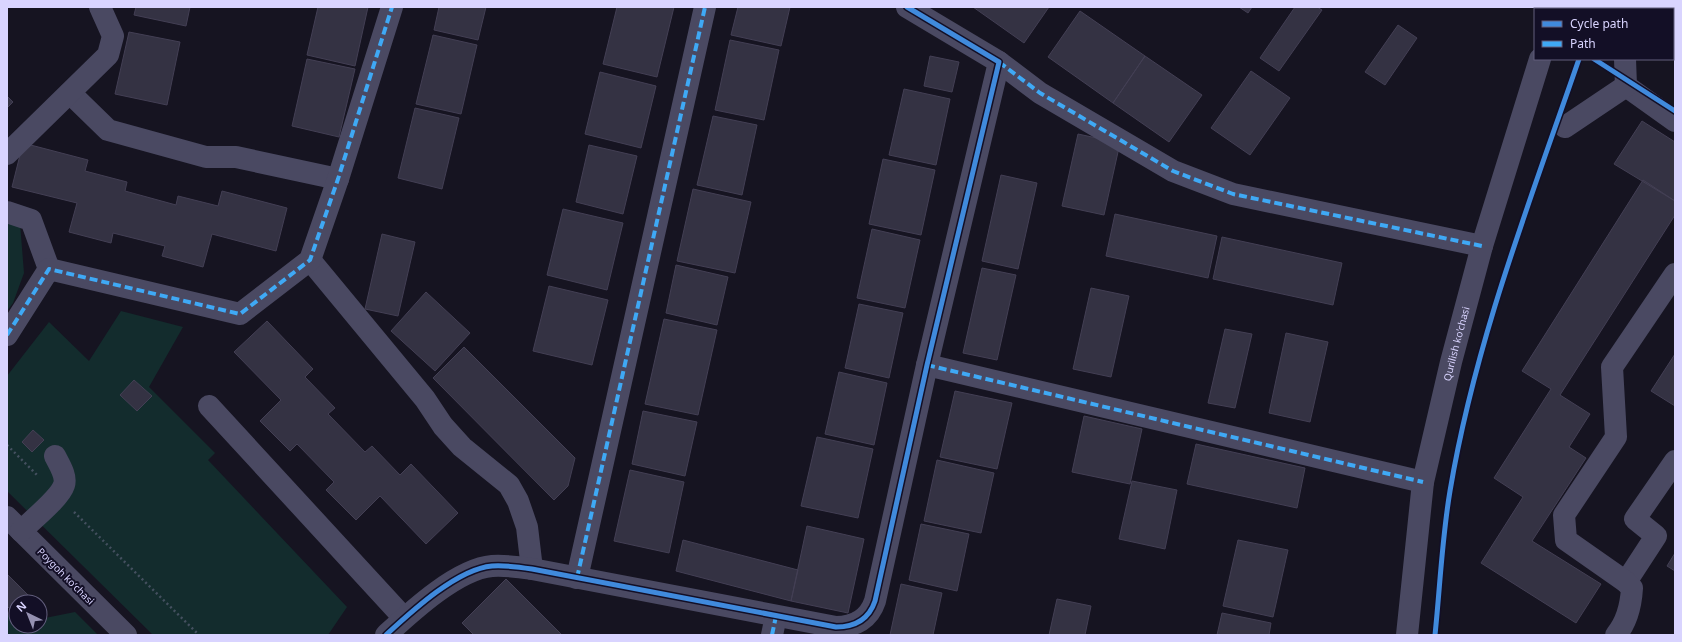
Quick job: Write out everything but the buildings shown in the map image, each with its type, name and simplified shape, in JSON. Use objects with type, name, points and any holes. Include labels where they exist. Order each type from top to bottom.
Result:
[{"type":"street","points":[[7,154],[108,55],[113,36],[100,7]]},
{"type":"street","points":[[49,269],[240,314],[310,260],[338,179],[392,7]]},
{"type":"street","points":[[577,578],[705,7]]},
{"type":"street","points":[[907,7],[999,62],[1040,93],[1173,171],[1233,194],[1482,246]]},
{"type":"street","name":"Qurilish ko'chasi","points":[[1407,635],[1423,482],[1451,362],[1482,246],[1540,60]]},
{"type":"street","points":[[1625,60],[1626,86]]},
{"type":"street","points":[[210,406],[394,630],[449,584],[477,570],[491,566],[532,569],[577,578],[774,625],[843,627],[855,624],[870,613],[875,601],[927,365],[999,62]]},
{"type":"street","points":[[1626,86],[1675,121]]},
{"type":"street","points":[[1558,134],[1626,86]]},
{"type":"street","points":[[70,93],[108,130],[206,157],[236,158],[338,179]]},
{"type":"street","points":[[7,212],[31,220],[49,269]]},
{"type":"street","points":[[310,260],[425,399],[443,426],[462,447],[509,485],[518,502],[527,526],[532,569]]},
{"type":"street","points":[[7,335],[49,269]]},
{"type":"street","points":[[1616,635],[1621,630],[1631,603],[1632,588],[1626,582],[1566,540],[1564,515],[1616,437],[1612,367],[1675,274]]},
{"type":"street","points":[[927,365],[1423,482]]},
{"type":"street","points":[[14,524],[58,496],[64,485],[63,472],[55,456]]},
{"type":"street","points":[[1626,582],[1656,536],[1635,519],[1675,461]]},
{"type":"street","name":"Poygoh koʻchasi","points":[[14,524],[126,635]]},
{"type":"path","points":[[1566,97],[1579,60]]},
{"type":"path","points":[[1435,635],[1450,491],[1464,423],[1481,353],[1501,285],[1558,134]]},
{"type":"path","points":[[7,445],[199,635]]},
{"type":"green space","points":[[7,222],[20,223],[24,273],[13,303],[7,311]]},
{"type":"green space","points":[[121,311],[183,327],[149,387],[215,453],[208,460],[347,607],[328,635],[153,635],[7,491],[7,376],[49,322],[89,361]]},
{"type":"green space","points":[[75,612],[98,635],[7,635],[7,614],[8,634],[48,634],[48,617]]},
{"type":"marked path","points":[[7,335],[49,269],[240,314],[310,260],[338,179],[392,7]]},
{"type":"marked path","points":[[577,578],[705,7]]},
{"type":"marked path","points":[[999,62],[1040,93],[1173,171],[1233,194],[1482,246]]},
{"type":"marked path","points":[[927,365],[1423,482]]},
{"type":"marked path","points":[[772,635],[776,616]]},
{"type":"cycle path","points":[[386,635],[421,604],[450,583],[478,569],[492,566],[512,566],[532,569],[836,627],[855,624],[869,613],[875,601],[927,365],[999,62],[907,7]]},
{"type":"cycle path","points":[[1435,635],[1447,509],[1461,435],[1474,381],[1489,326],[1523,219],[1579,60]]},
{"type":"cycle path","points":[[1596,60],[1675,111]]}]
